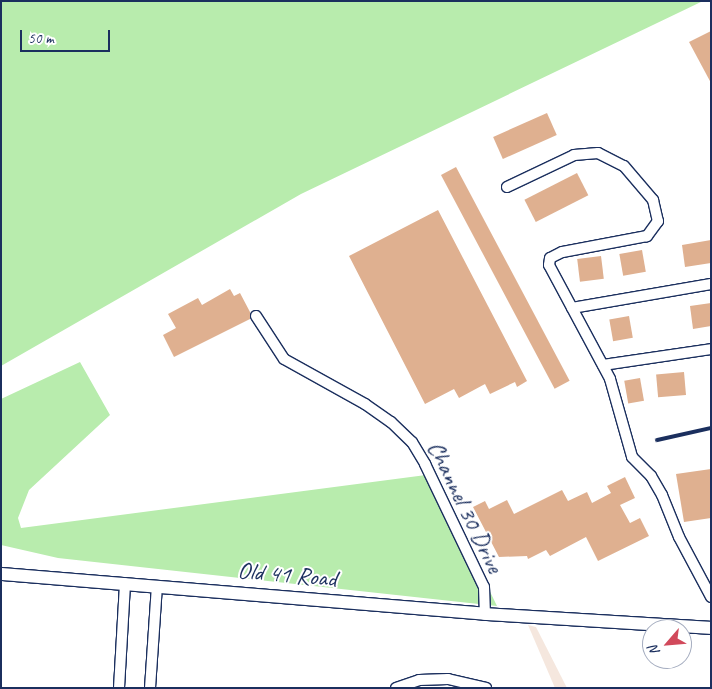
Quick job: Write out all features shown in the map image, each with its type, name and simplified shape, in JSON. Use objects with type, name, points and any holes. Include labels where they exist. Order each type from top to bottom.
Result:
[{"type":"street","points":[[507,187],[574,155],[598,153],[624,166],[653,200],[658,221],[647,236],[562,252],[550,258],[549,265],[603,365],[614,391],[620,420],[632,457],[651,476],[662,495],[679,537],[711,597]]},
{"type":"street","points":[[572,308],[711,284]]},
{"type":"street","name":"Channel 30 Drive","points":[[256,316],[284,359],[364,404],[391,422],[412,442],[425,464],[484,588],[485,614]]},
{"type":"street","points":[[603,365],[711,348]]},
{"type":"street","name":"Old 41 Road","points":[[1,574],[485,614],[711,628]]},
{"type":"street","points":[[119,688],[125,583]]},
{"type":"street","points":[[150,688],[158,586]]},
{"type":"street","points":[[396,688],[419,680],[448,679],[486,688]]},
{"type":"shaded area","points":[[528,625],[536,627],[567,688],[555,688]]},
{"type":"green space","points":[[1,1],[703,1],[301,194],[1,366]]},
{"type":"green space","points":[[80,362],[110,415],[29,490],[18,518],[21,528],[426,475],[451,512],[497,606],[58,558],[1,545],[1,399]]},
{"type":"building","points":[[711,31],[711,83],[689,42]]},
{"type":"building","points":[[547,113],[557,135],[503,159],[493,137]]},
{"type":"building","points":[[456,167],[570,381],[555,389],[441,175]]},
{"type":"building","points":[[577,173],[588,195],[536,222],[524,200]]},
{"type":"building","points":[[438,210],[527,381],[517,387],[515,382],[490,394],[485,384],[459,398],[454,389],[425,404],[349,256]]},
{"type":"building","points":[[711,240],[711,263],[685,267],[682,245]]},
{"type":"building","points":[[642,250],[646,272],[623,276],[619,254]]},
{"type":"building","points":[[601,256],[604,279],[580,282],[577,259]]},
{"type":"building","points":[[230,289],[234,296],[240,293],[250,312],[250,319],[174,357],[163,335],[176,328],[168,314],[198,298],[202,305]]},
{"type":"building","points":[[711,303],[711,326],[693,329],[690,306]]},
{"type":"building","points":[[629,316],[633,338],[613,341],[609,319]]},
{"type":"building","points":[[684,372],[686,395],[658,397],[656,374]]},
{"type":"building","points":[[640,378],[644,401],[628,403],[624,381]]},
{"type":"building","points":[[711,469],[711,518],[684,522],[676,474]]},
{"type":"building","points":[[625,477],[635,498],[620,505],[630,523],[640,518],[649,536],[598,561],[586,537],[550,556],[546,550],[528,559],[527,556],[499,557],[473,507],[485,501],[489,509],[507,500],[514,514],[562,490],[568,501],[587,492],[592,503],[611,493],[607,486]]},
{"type":"railway","points":[[657,440],[711,428]]}]
